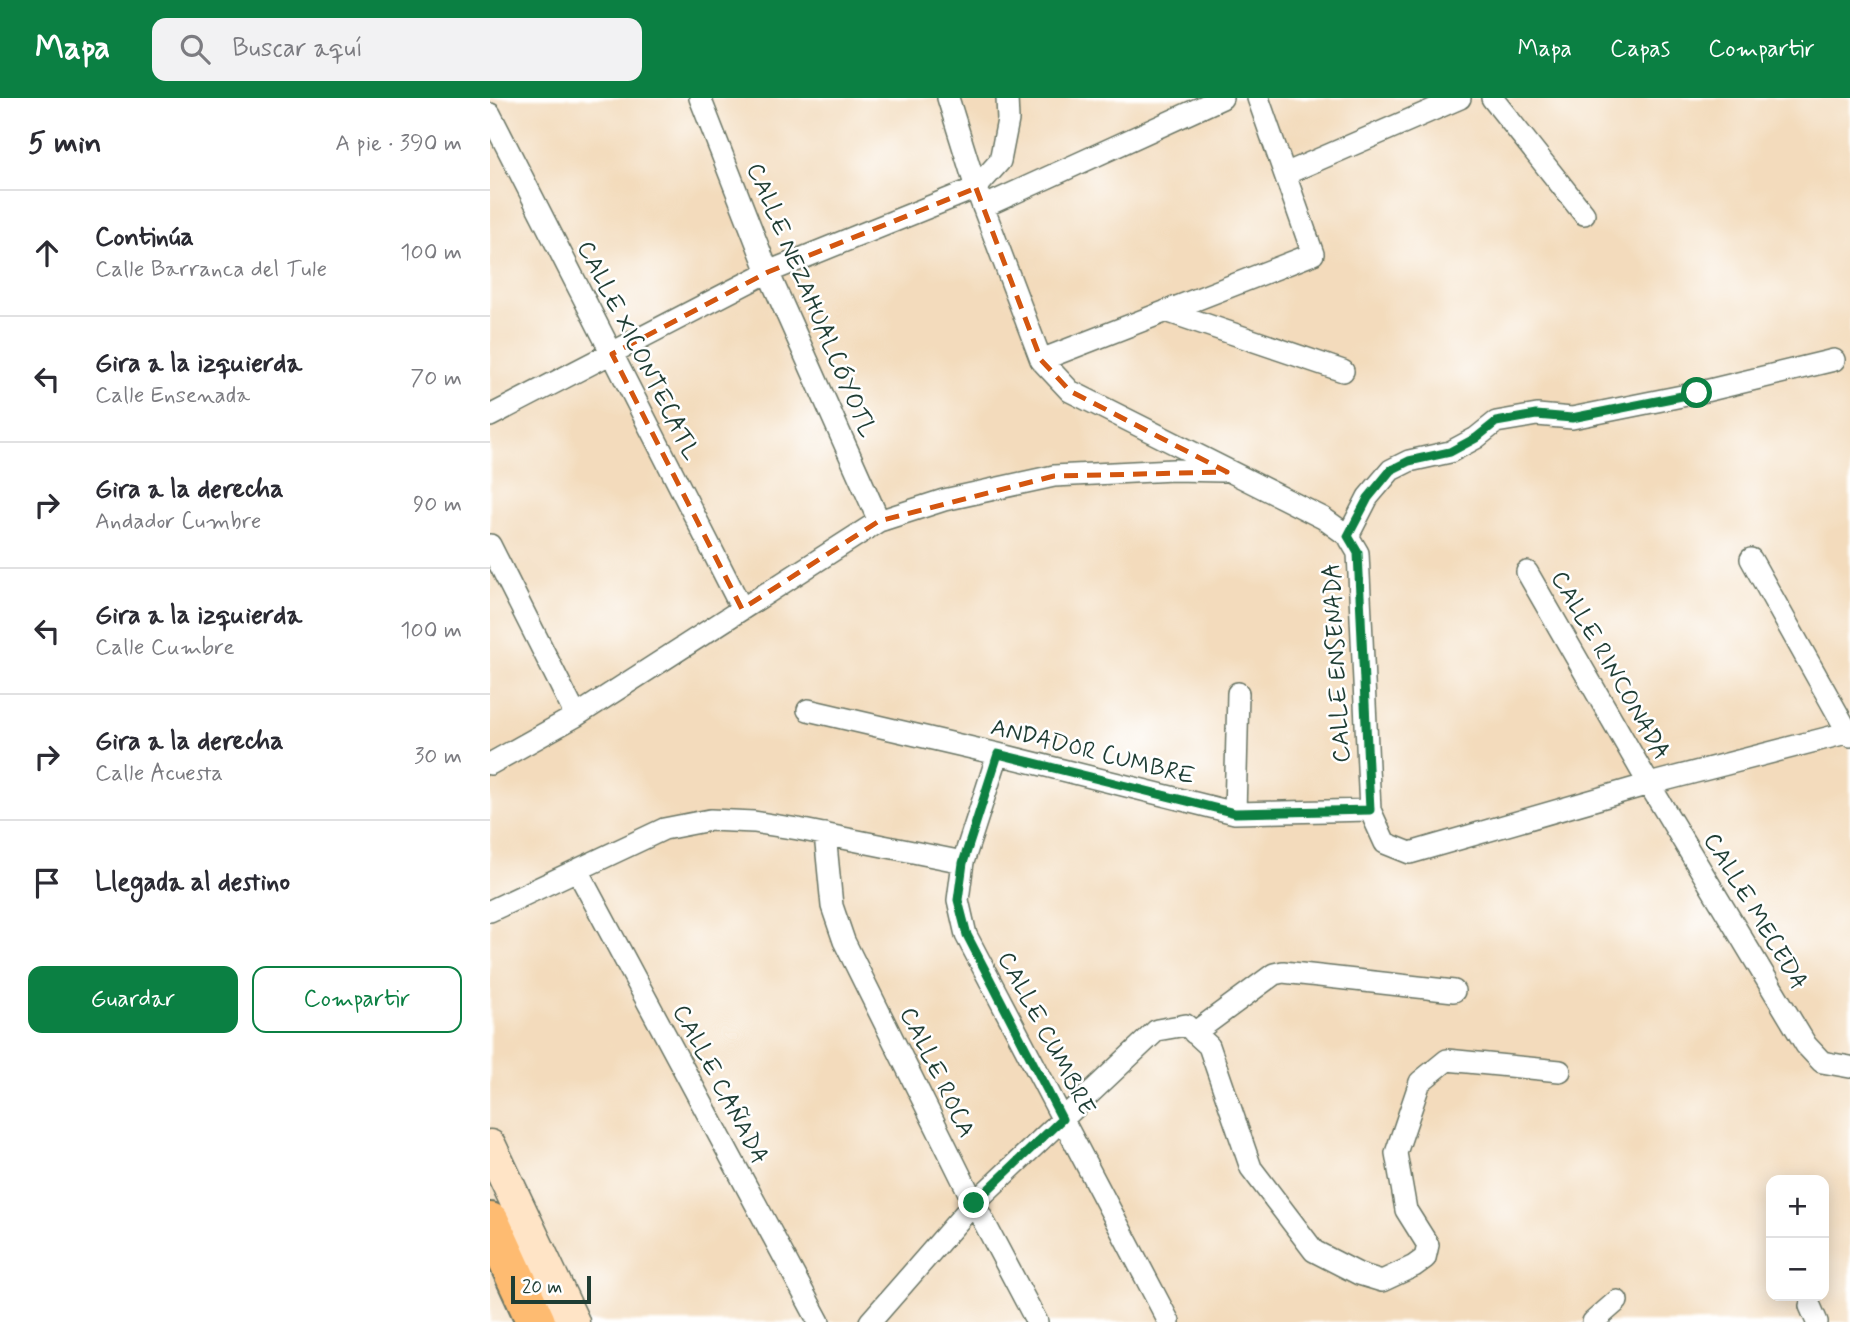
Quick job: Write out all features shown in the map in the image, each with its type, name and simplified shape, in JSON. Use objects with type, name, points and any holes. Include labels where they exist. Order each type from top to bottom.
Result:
[{"type":"highway","points":[[490,1222],[536,1322]]},
{"type":"highway","points":[[517,1277],[557,1322]]},
{"type":"main road","points":[[490,1146],[573,1322]]},
{"type":"street","name":"CALLE NEZAHUALCÓYOTL","points":[[700,98],[768,272],[879,521]]},
{"type":"street","name":"CALLE ENSENADA","points":[[948,98],[980,198],[1041,360],[1070,391],[1323,518],[1348,536],[1358,553],[1370,810],[1385,843],[1410,852],[1649,784],[1849,733]]},
{"type":"street","points":[[980,198],[1000,161],[1008,120],[1007,98]]},
{"type":"street","points":[[490,416],[768,272],[980,198],[1222,98]]},
{"type":"street","points":[[1041,360],[1313,254],[1258,98]]},
{"type":"street","points":[[1285,174],[1460,98]]},
{"type":"street","points":[[1492,98],[1584,214]]},
{"type":"street","name":"CALLE XICONTECATL","points":[[490,114],[742,609]]},
{"type":"street","points":[[1166,311],[1343,371]]},
{"type":"street","points":[[1348,536],[1368,498],[1391,470],[1409,461],[1450,452],[1476,438],[1496,422],[1536,415],[1572,418],[1584,416],[1697,393],[1834,360]]},
{"type":"street","points":[[490,764],[576,716],[879,521],[944,500],[1054,476],[1173,470],[1227,472]]},
{"type":"street","points":[[490,545],[576,716]]},
{"type":"street","points":[[1751,559],[1849,733]]},
{"type":"street","name":"CALLE RINCONADA","points":[[1527,572],[1649,784]]},
{"type":"street","points":[[1235,813],[1238,693]]},
{"type":"street","name":"ANDADOR CUMBRE","points":[[807,710],[1235,813],[1370,810]]},
{"type":"street","name":"CALLE CUMBRE","points":[[998,754],[963,863],[958,900],[967,935],[1169,1322]]},
{"type":"street","name":"CALLE MECEDA","points":[[1649,784],[1806,1045],[1822,1062],[1850,1067]]},
{"type":"street","points":[[490,911],[664,830],[685,823],[710,820],[754,822],[825,834],[963,863]]},
{"type":"street","name":"CALLE ROCA","points":[[825,834],[832,906],[844,941],[974,1203],[1037,1322]]},
{"type":"street","name":"CALLE CAÑADA","points":[[577,870],[818,1322]]},
{"type":"street","points":[[1194,1032],[1274,974],[1283,972],[1454,991]]},
{"type":"street","points":[[870,1322],[974,1203],[1157,1030],[1186,1026],[1209,1046],[1251,1168],[1314,1251],[1359,1275],[1382,1281],[1425,1258],[1428,1245],[1406,1210],[1396,1153],[1420,1082],[1447,1060],[1560,1071]]},
{"type":"street","points":[[1593,1322],[1617,1301]]},
{"type":"highlighted area","points":[[976,188],[1041,360],[1070,391],[1227,472],[1054,476],[879,521],[742,609],[612,354],[768,272]]},
{"type":"route","points":[[974,1203],[1062,1119],[967,935],[958,900],[963,863],[998,754],[1235,813],[1370,810],[1358,553],[1348,536],[1368,498],[1391,470],[1409,461],[1450,452],[1476,438],[1496,422],[1536,415],[1572,418],[1697,393]]}]
